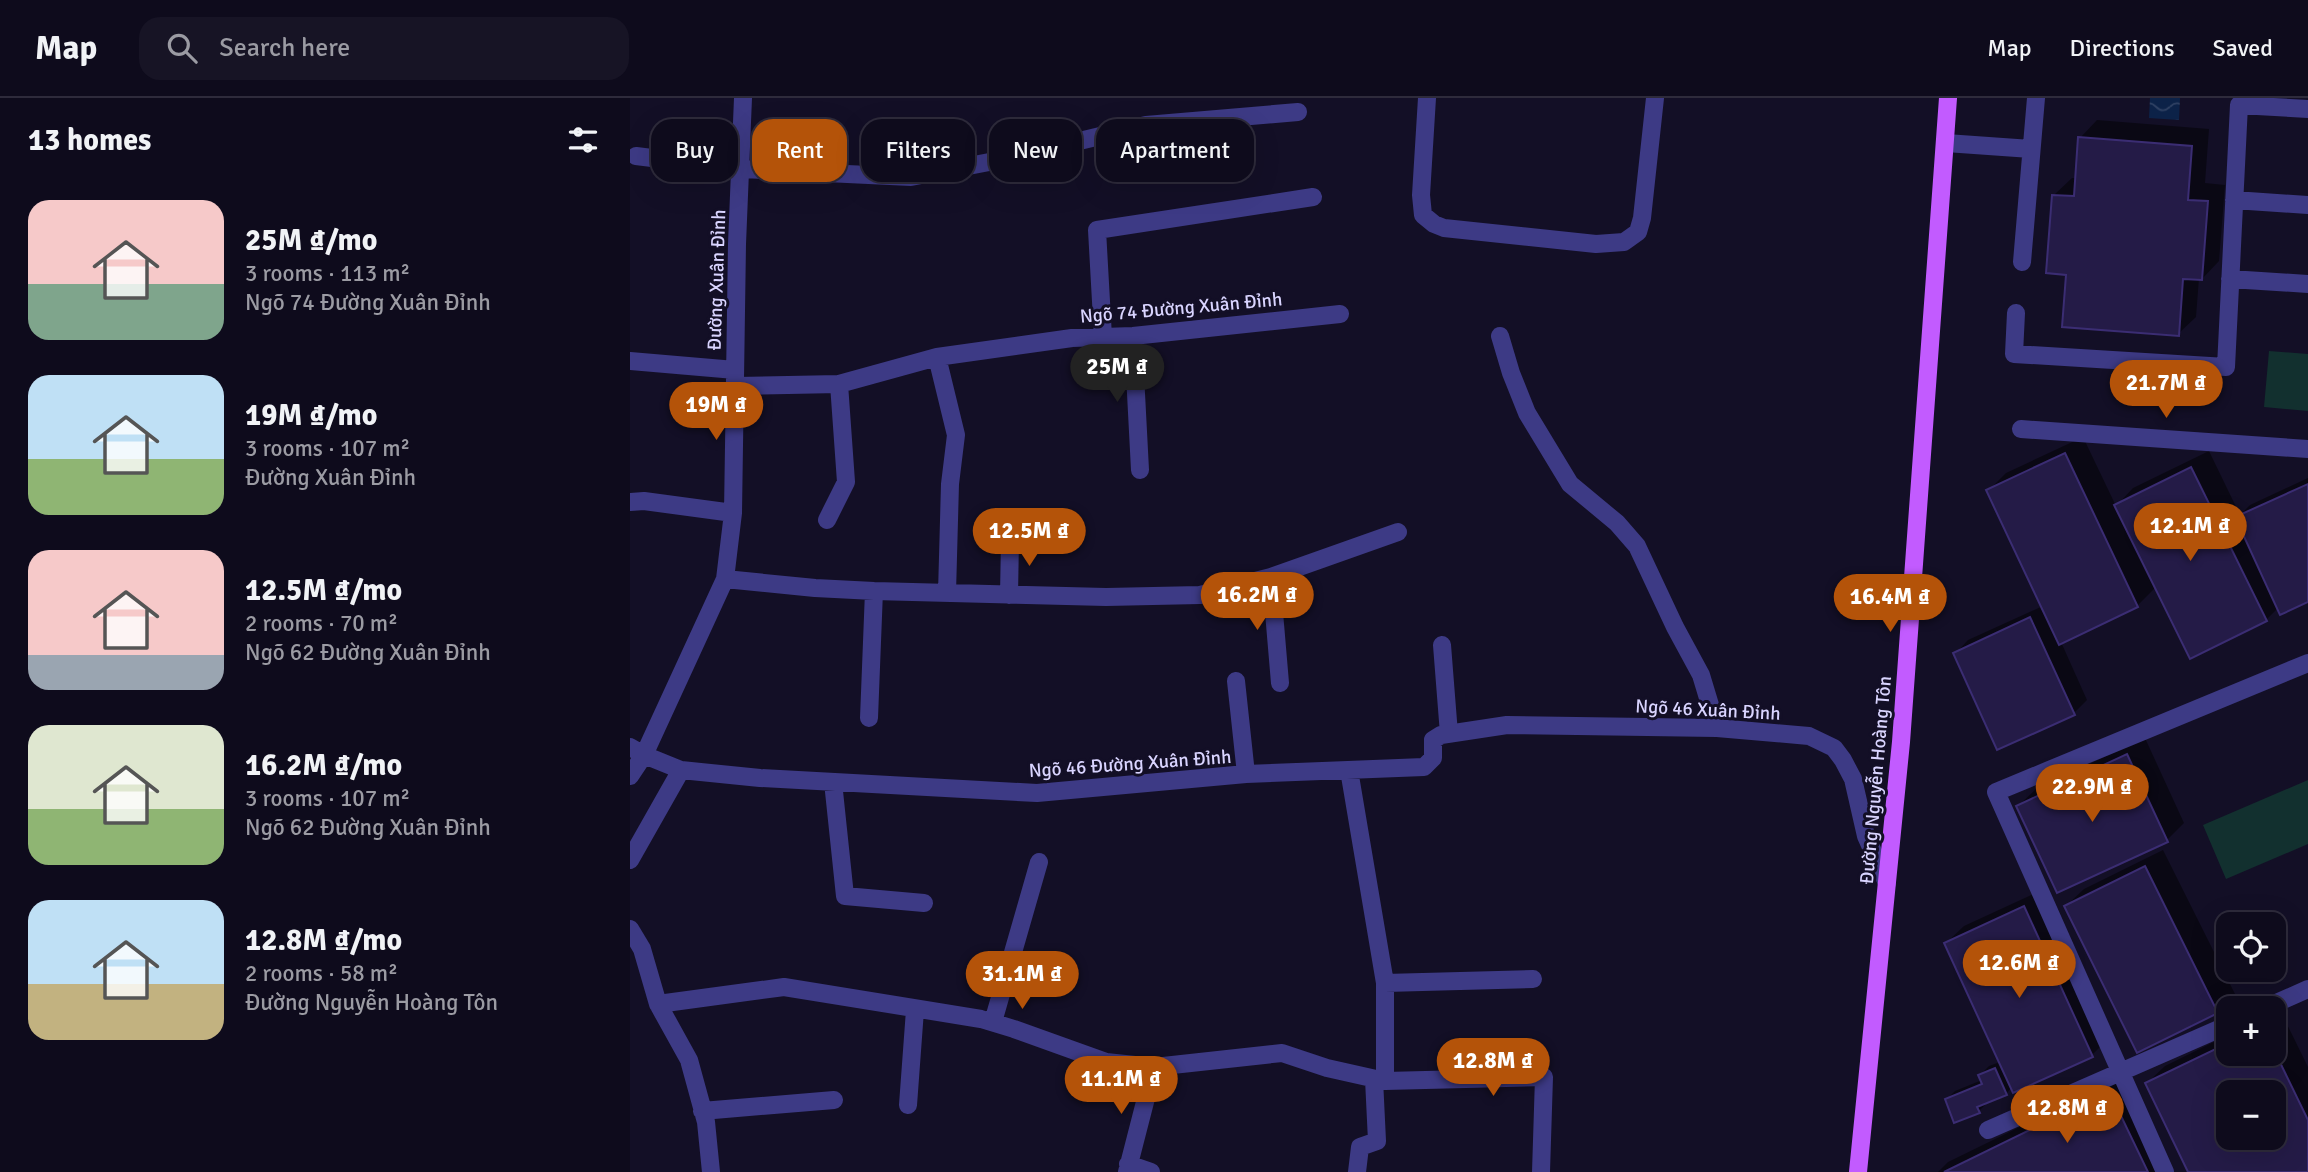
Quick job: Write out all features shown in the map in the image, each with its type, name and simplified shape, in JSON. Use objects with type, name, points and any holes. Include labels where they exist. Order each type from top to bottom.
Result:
[{"type":"main road","name":"Đường Nguyễn Hoàng Tôn","points":[[1858,1172],[1901,743],[1948,98]]},
{"type":"street","name":"Đường Xuân Đỉnh","points":[[630,776],[637,751],[725,579],[733,513],[744,98]]},
{"type":"street","points":[[1427,98],[1421,195],[1423,215],[1434,225],[1596,244],[1624,242],[1638,232],[1642,218],[1654,98]]},
{"type":"street","points":[[2022,262],[2036,98]]},
{"type":"street","points":[[2016,313],[2014,354],[2225,367],[2239,105],[2308,109]]},
{"type":"street","points":[[636,156],[741,169],[911,177],[1005,159],[1146,125],[1298,112]]},
{"type":"street","points":[[1946,143],[2031,149]]},
{"type":"street","points":[[1103,337],[1097,230],[1313,197]]},
{"type":"street","points":[[2234,200],[2308,205]]},
{"type":"street","points":[[2230,279],[2308,284]]},
{"type":"street","name":"Ngõ 74 Đường Xuân Đỉnh","points":[[630,360],[736,378],[839,384],[937,357],[1072,338],[1133,336],[1340,314]]},
{"type":"street","points":[[1133,336],[1140,470]]},
{"type":"street","points":[[1500,336],[1527,413],[1570,484],[1617,523],[1637,546],[1701,675],[1717,727]]},
{"type":"street","points":[[937,357],[956,435],[950,484],[947,593]]},
{"type":"street","points":[[827,520],[846,482],[839,384]]},
{"type":"street","points":[[2021,429],[2308,449]]},
{"type":"street","points":[[630,502],[644,501],[733,513]]},
{"type":"street","points":[[725,579],[874,592],[1200,596],[1271,577],[1398,532]]},
{"type":"street","points":[[1009,595],[1010,540]]},
{"type":"street","points":[[1271,577],[1280,683]]},
{"type":"street","points":[[869,718],[874,592]]},
{"type":"street","points":[[1441,737],[1442,645]]},
{"type":"street","points":[[2165,1172],[1996,792],[2308,663]]},
{"type":"street","points":[[1236,681],[1246,774]]},
{"type":"street","name":"Ngõ 46 Xuân Đỉnh","points":[[1441,737],[1507,724],[1717,727],[1809,736],[1834,748],[1853,779],[1866,836],[1887,883]]},
{"type":"street","name":"Ngõ 46 Đường Xuân Đỉnh","points":[[637,751],[681,770],[760,778],[1037,793],[1246,774],[1424,767],[1433,758],[1441,737]]},
{"type":"street","points":[[630,860],[681,770]]},
{"type":"street","points":[[1349,770],[1385,984],[1377,1141],[1360,1147],[1357,1172]]},
{"type":"street","points":[[833,782],[845,896],[924,903]]},
{"type":"street","points":[[993,1022],[1039,862]]},
{"type":"street","points":[[630,929],[642,949],[658,1004],[689,1060],[702,1111],[711,1172]]},
{"type":"street","points":[[1385,984],[1533,979]]},
{"type":"street","points":[[658,1004],[784,987],[993,1022],[1106,1062],[1154,1067],[1282,1053],[1327,1068],[1379,1080],[1545,1077],[1541,1172]]},
{"type":"street","points":[[2286,999],[2308,989]]},
{"type":"street","points":[[908,1105],[915,1010]]},
{"type":"street","points":[[1988,1130],[2216,1030]]},
{"type":"street","points":[[1151,1172],[1127,1168],[1154,1067]]},
{"type":"street","points":[[702,1111],[834,1100]]},
{"type":"green space","points":[[2269,351],[2308,354],[2308,411],[2264,407]]},
{"type":"green space","points":[[2308,780],[2308,844],[2226,879],[2203,825]]},
{"type":"water","points":[[2150,98],[2180,98],[2179,120],[2149,118]]},
{"type":"building","points":[[2078,137],[2192,146],[2188,200],[2208,201],[2202,280],[2183,279],[2179,336],[2062,327],[2066,275],[2046,273],[2052,195],[2074,196]]},
{"type":"building","points":[[2065,453],[2138,607],[2059,645],[1986,490]]},
{"type":"building","points":[[2191,467],[2267,621],[2190,659],[2114,505]]},
{"type":"building","points":[[2308,484],[2308,602],[2280,615],[2235,517]]},
{"type":"building","points":[[2030,617],[2075,715],[1997,750],[1953,653]]},
{"type":"building","points":[[2127,754],[2168,842],[2057,893],[2016,806]]},
{"type":"building","points":[[2145,866],[2216,1009],[2216,1014],[2137,1053],[2064,906]]},
{"type":"building","points":[[2024,906],[2093,1057],[2013,1093],[1944,943]]},
{"type":"building","points":[[2216,1049],[2216,1066],[2282,1066],[2308,1120],[2308,1172],[2188,1172],[2145,1083]]},
{"type":"building","points":[[1995,1068],[2007,1095],[1977,1107],[1980,1113],[1954,1123],[1945,1099],[1982,1084],[1978,1075]]},
{"type":"building","points":[[2109,1091],[2148,1172],[1944,1172]]}]
